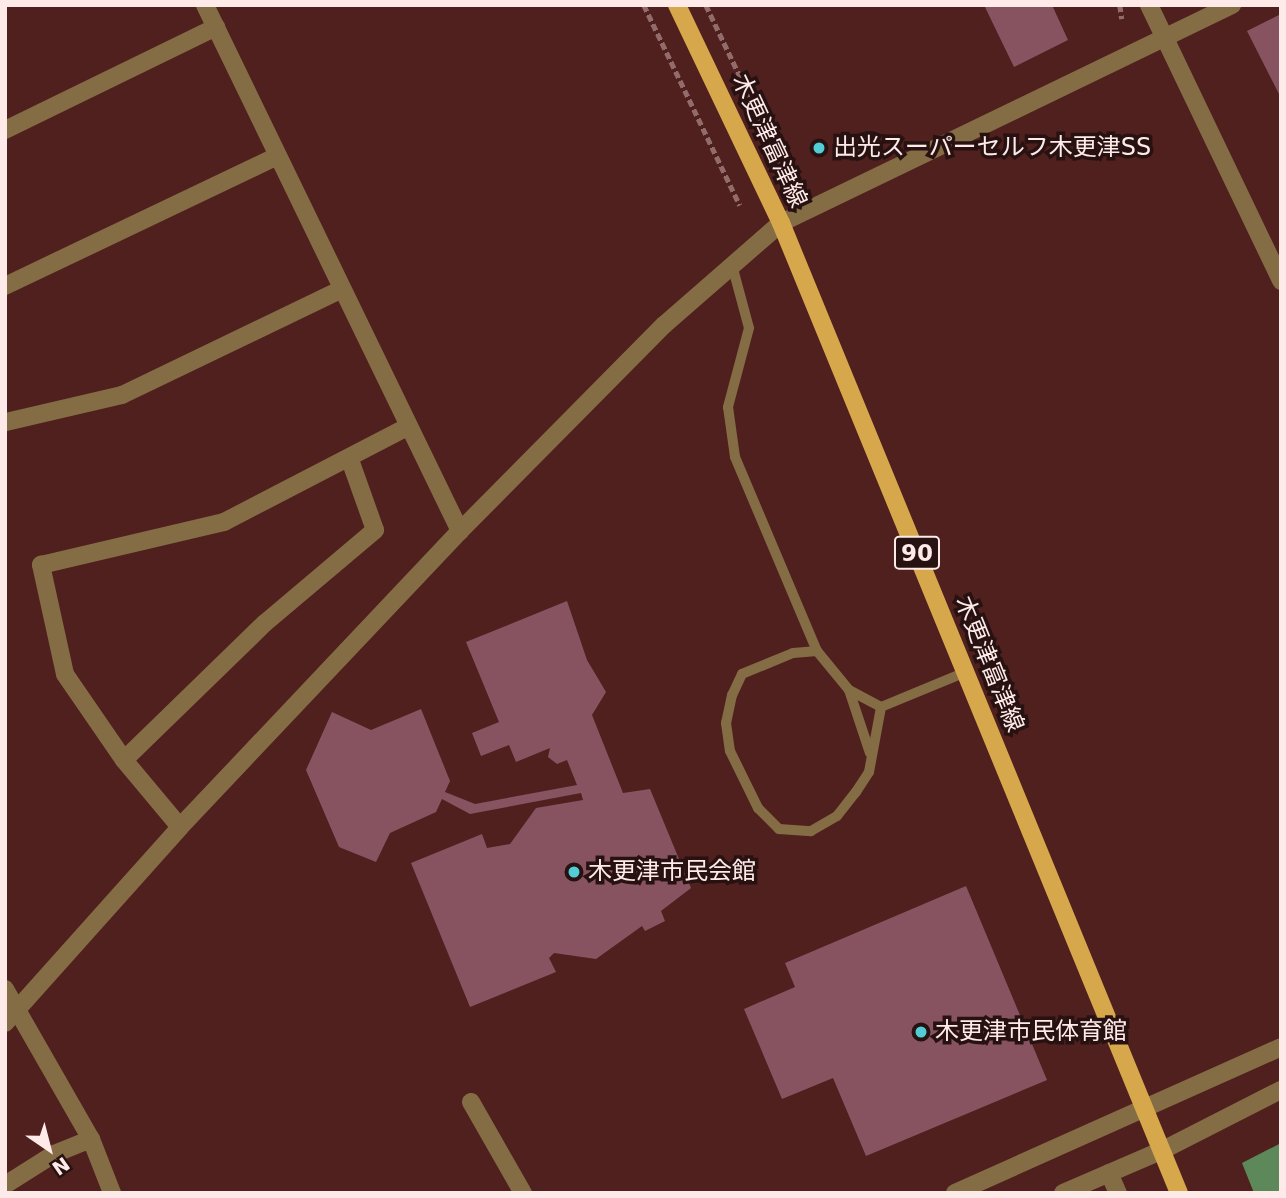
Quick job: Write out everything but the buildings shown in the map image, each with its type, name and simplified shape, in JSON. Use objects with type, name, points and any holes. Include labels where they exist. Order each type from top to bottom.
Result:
[{"type":"main road","name":"木更津富津線","points":[[677,5],[781,223],[1179,1193]]},
{"type":"street","points":[[205,5],[460,531]]},
{"type":"street","points":[[1149,5],[1281,281]]},
{"type":"street","points":[[10,1016],[180,827],[460,531],[664,325],[781,223],[1232,5]]},
{"type":"street","points":[[5,130],[216,27]]},
{"type":"street","points":[[5,286],[278,156]]},
{"type":"street","points":[[5,429],[5,422],[122,395],[342,289]]},
{"type":"street","points":[[180,827],[124,760],[65,674],[41,565],[224,523],[409,426]]},
{"type":"street","points":[[124,760],[265,622],[375,530],[349,457]]},
{"type":"street","points":[[5,989],[10,1016],[91,1139],[112,1193]]},
{"type":"street","points":[[955,1193],[1281,1047]]},
{"type":"street","points":[[1063,1193],[1163,1150],[1281,1090]]},
{"type":"street","points":[[471,1101],[523,1193]]},
{"type":"street","points":[[5,1185],[54,1154],[91,1139]]},
{"type":"street","points":[[1109,1173],[1118,1193]]},
{"type":"lane","points":[[732,265],[749,328],[728,407],[735,457],[817,651],[849,690],[872,757]]},
{"type":"lane","points":[[817,651],[793,653],[742,674],[732,695],[726,723],[730,751],[758,808],[779,830],[811,831],[837,816],[869,772],[881,707]]},
{"type":"lane","points":[[881,707],[966,672]]},
{"type":"lane","points":[[849,690],[881,707]]},
{"type":"path","points":[[644,5],[740,205]]},
{"type":"path","points":[[706,5],[781,162],[797,169]]},
{"type":"path","points":[[1121,5],[1122,19]]},
{"type":"shaded area","points":[[1281,1143],[1281,1193],[1254,1193],[1242,1163]]},
{"type":"place","name":"出光スーパーセルフ木更津SS","points":[[819,148]]},
{"type":"place","name":"木更津市民会館","points":[[574,872]]},
{"type":"place","name":"木更津市民体育館","points":[[921,1032]]}]
